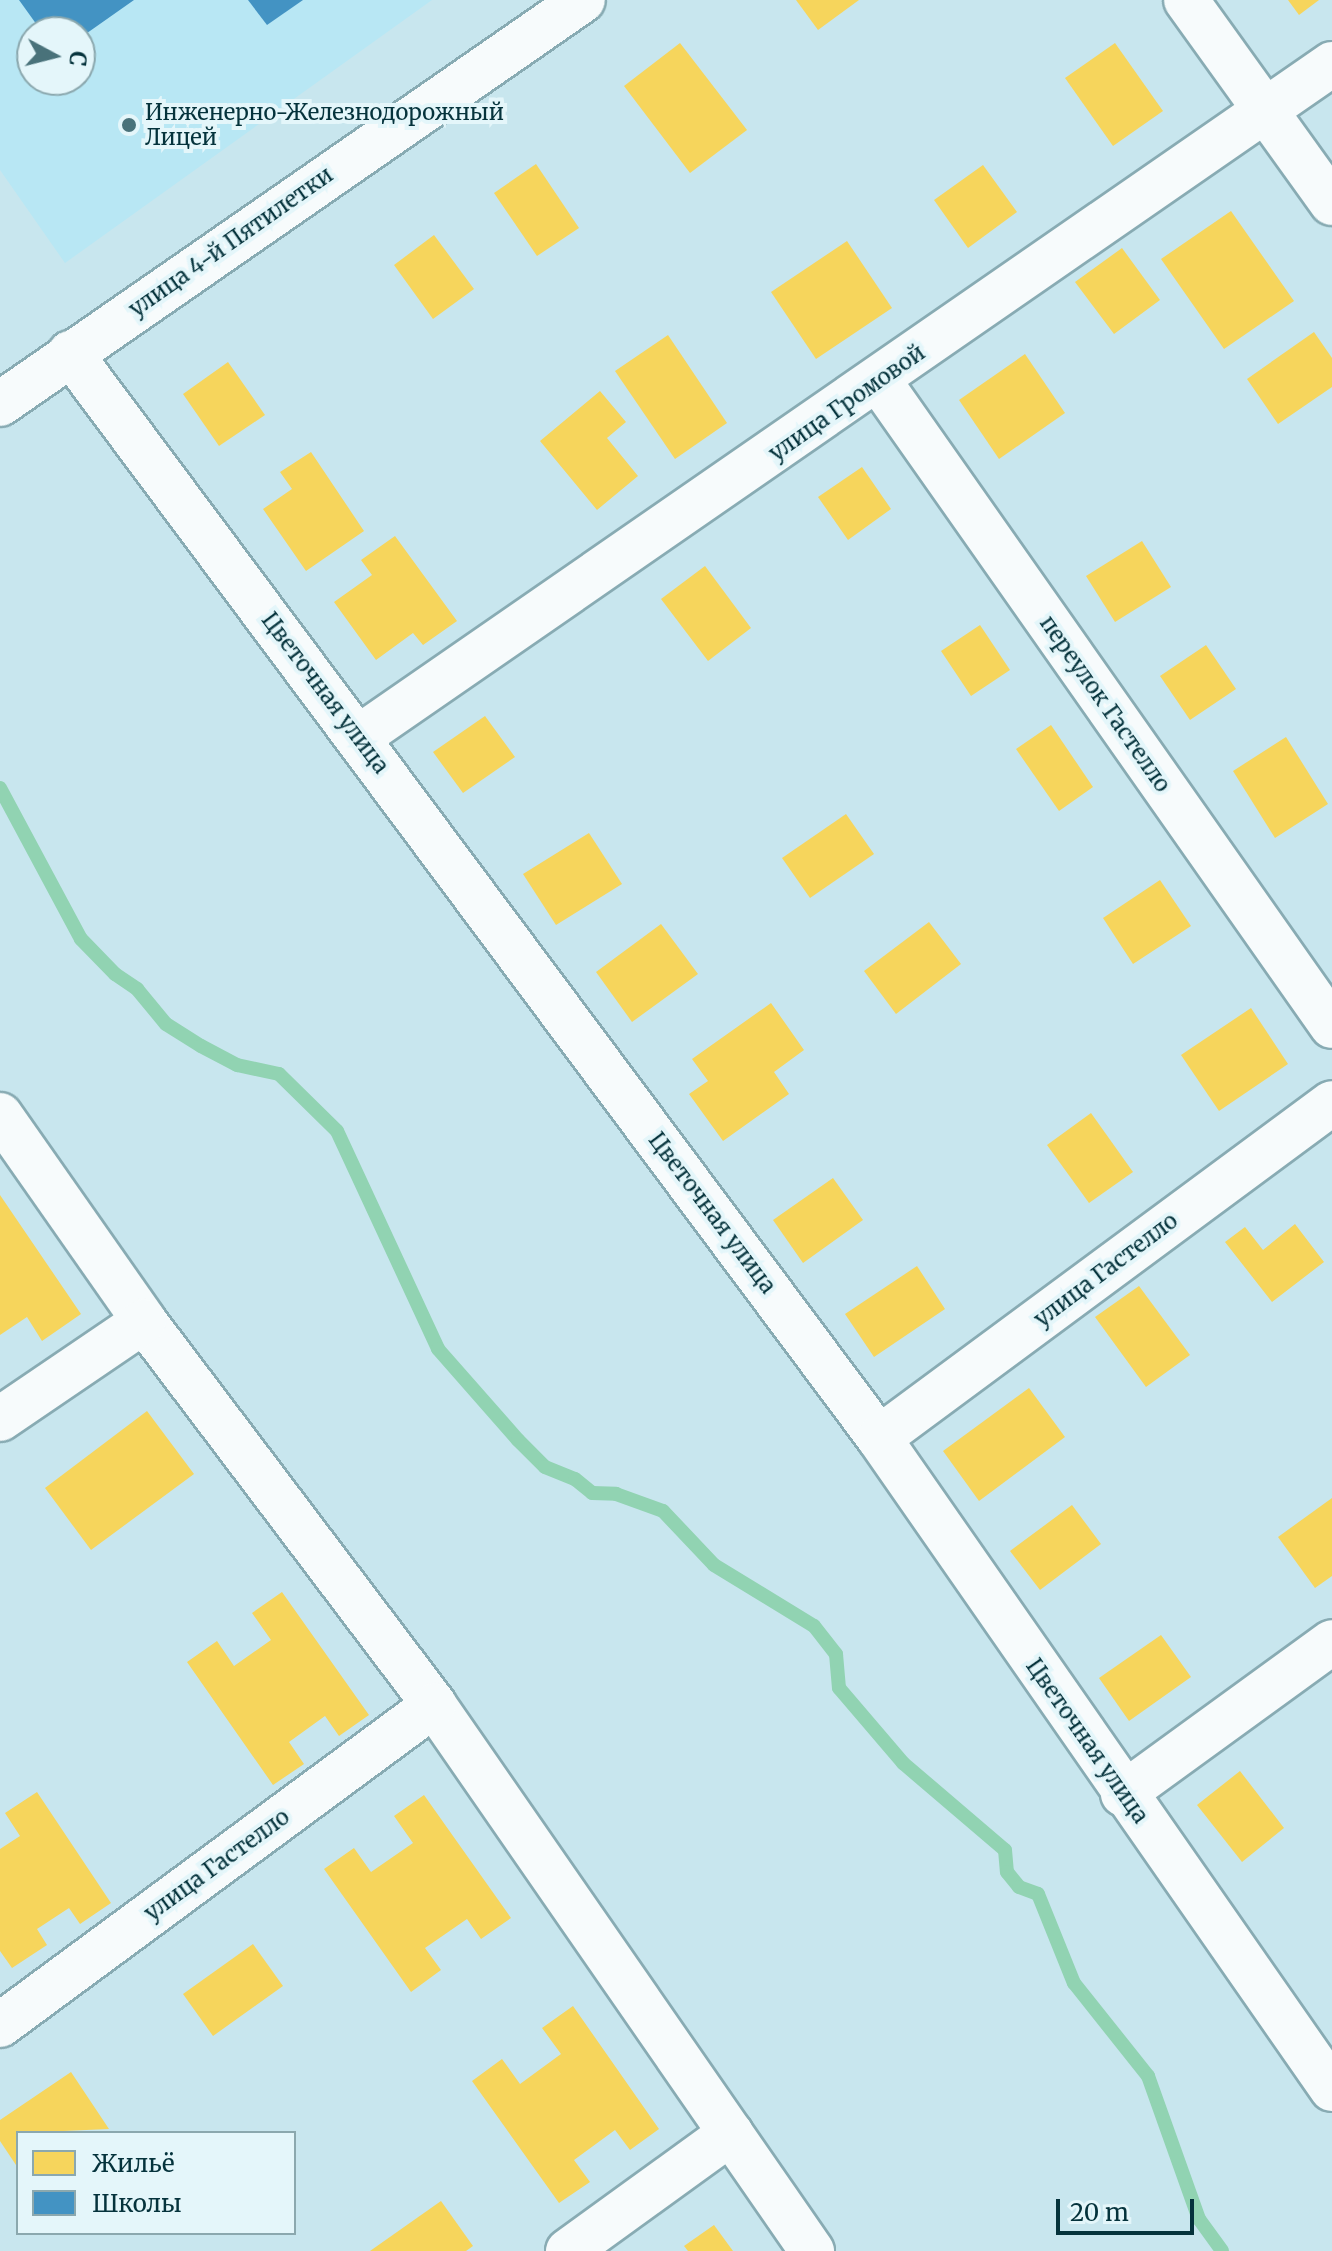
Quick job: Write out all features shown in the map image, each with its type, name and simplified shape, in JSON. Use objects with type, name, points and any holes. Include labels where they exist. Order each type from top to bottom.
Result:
[{"type":"street","name":"улица 4-й Пятилетки","points":[[0,404],[583,0]]},
{"type":"street","points":[[1186,0],[1332,203]]},
{"type":"street","name":"улица Громовой","points":[[359,737],[879,381],[1332,64]]},
{"type":"street","name":"Цветочная улица","points":[[70,353],[879,1438],[1123,1794],[1332,2089]]},
{"type":"street","name":"переулок Гастелло","points":[[879,381],[1332,1026]]},
{"type":"street","name":"улица Гастелло","points":[[879,1438],[1332,1103]]},
{"type":"street","points":[[0,1115],[144,1321],[434,1705],[812,2251]]},
{"type":"street","points":[[0,1419],[144,1321]]},
{"type":"street","points":[[1123,1794],[1332,1642]]},
{"type":"street","name":"улица Гастелло","points":[[0,2025],[434,1705]]},
{"type":"street","points":[[568,2251],[731,2133]]},
{"type":"shaded area","name":"Инженерно-Железнодорожный Лицей","points":[[0,0],[432,0],[65,263],[0,170]]},
{"type":"building: Жильё","points":[[796,0],[859,0],[818,30]]},
{"type":"building: Жильё","points":[[1288,0],[1319,0],[1299,15]]},
{"type":"building: Жильё","points":[[680,43],[747,130],[690,173],[624,86]]},
{"type":"building: Жильё","points":[[1115,43],[1163,111],[1113,146],[1065,78]]},
{"type":"building: Жильё","points":[[536,164],[579,228],[537,256],[494,193]]},
{"type":"building: Жильё","points":[[983,165],[1017,212],[968,248],[934,200]]},
{"type":"building: Жильё","points":[[1231,211],[1294,301],[1224,349],[1161,259]]},
{"type":"building: Жильё","points":[[434,235],[474,289],[433,319],[394,265]]},
{"type":"building: Жильё","points":[[847,241],[892,308],[816,359],[771,292]]},
{"type":"building: Жильё","points":[[1122,248],[1160,300],[1114,334],[1075,282]]},
{"type":"building: Жильё","points":[[1314,332],[1332,358],[1332,387],[1278,424],[1247,379]]},
{"type":"building: Жильё","points":[[668,335],[727,423],[675,459],[615,371]]},
{"type":"building: Жильё","points":[[1025,354],[1065,413],[999,459],[959,400]]},
{"type":"building: Жильё","points":[[228,362],[265,415],[219,446],[183,394]]},
{"type":"building: Жильё","points":[[600,391],[626,422],[607,438],[638,476],[597,510],[540,441]]},
{"type":"building: Жильё","points":[[311,452],[364,531],[306,571],[263,509],[292,489],[280,472]]},
{"type":"building: Жильё","points":[[862,467],[891,509],[848,540],[818,497]]},
{"type":"building: Жильё","points":[[395,536],[457,621],[423,645],[413,633],[376,660],[334,602],[372,575],[361,560]]},
{"type":"building: Жильё","points":[[1142,541],[1171,587],[1115,622],[1086,576]]},
{"type":"building: Жильё","points":[[705,566],[751,628],[708,661],[661,599]]},
{"type":"building: Жильё","points":[[980,625],[1010,670],[971,696],[941,651]]},
{"type":"building: Жильё","points":[[1206,645],[1236,689],[1190,720],[1160,676]]},
{"type":"building: Жильё","points":[[485,716],[515,757],[463,793],[433,752]]},
{"type":"building: Жильё","points":[[1051,725],[1093,787],[1059,811],[1016,749]]},
{"type":"building: Жильё","points":[[1286,737],[1328,804],[1275,838],[1233,771]]},
{"type":"building: Жильё","points":[[846,814],[874,854],[810,898],[782,858]]},
{"type":"building: Жильё","points":[[589,833],[622,884],[556,925],[523,874]]},
{"type":"building: Жильё","points":[[1160,880],[1191,926],[1133,964],[1103,918]]},
{"type":"building: Жильё","points":[[929,922],[961,964],[896,1014],[864,971]]},
{"type":"building: Жильё","points":[[661,924],[698,974],[632,1022],[596,972]]},
{"type":"building: Жильё","points":[[771,1003],[804,1050],[774,1072],[789,1094],[723,1141],[689,1094],[708,1081],[692,1059]]},
{"type":"building: Жильё","points":[[1251,1008],[1288,1064],[1219,1111],[1181,1055]]},
{"type":"building: Жильё","points":[[1091,1113],[1133,1172],[1089,1203],[1047,1145]]},
{"type":"building: Жильё","points":[[833,1178],[863,1220],[803,1263],[773,1220]]},
{"type":"building: Жильё","points":[[0,1195],[81,1314],[42,1341],[27,1317],[0,1335]]},
{"type":"building: Жильё","points":[[1295,1224],[1324,1262],[1272,1302],[1225,1242],[1245,1227],[1263,1250]]},
{"type":"building: Жильё","points":[[917,1266],[945,1309],[874,1357],[845,1314]]},
{"type":"building: Жильё","points":[[1139,1286],[1190,1355],[1146,1387],[1095,1317]]},
{"type":"building: Жильё","points":[[1029,1388],[1065,1437],[979,1501],[943,1451]]},
{"type":"building: Жильё","points":[[147,1411],[194,1474],[91,1550],[45,1488]]},
{"type":"building: Жильё","points":[[1332,1498],[1332,1576],[1315,1588],[1278,1537]]},
{"type":"building: Жильё","points":[[1072,1505],[1101,1544],[1040,1590],[1010,1551]]},
{"type":"building: Жильё","points":[[282,1592],[369,1715],[339,1736],[325,1716],[289,1742],[304,1764],[273,1785],[187,1662],[217,1641],[234,1666],[271,1640],[252,1613]]},
{"type":"building: Жильё","points":[[1161,1635],[1191,1677],[1129,1721],[1099,1678]]},
{"type":"building: Жильё","points":[[1240,1771],[1284,1828],[1242,1862],[1197,1805]]},
{"type":"building: Жильё","points":[[37,1792],[111,1903],[80,1924],[69,1908],[37,1929],[47,1945],[12,1968],[0,1951],[0,1849],[20,1836],[5,1813]]},
{"type":"building: Жильё","points":[[424,1795],[511,1918],[481,1939],[467,1919],[425,1948],[441,1970],[411,1992],[324,1869],[354,1848],[371,1872],[413,1843],[394,1816]]},
{"type":"building: Жильё","points":[[253,1944],[283,1986],[213,2036],[183,1994]]},
{"type":"building: Жильё","points":[[573,2006],[659,2129],[630,2150],[615,2130],[574,2160],[590,2182],[559,2203],[472,2081],[502,2059],[520,2084],[561,2054],[542,2028]]},
{"type":"building: Жильё","points":[[71,2072],[109,2129],[16,2131],[16,2165],[0,2141],[0,2120]]},
{"type":"building: Жильё","points":[[441,2201],[473,2246],[466,2251],[370,2251]]},
{"type":"building: Жильё","points":[[714,2225],[733,2251],[688,2251],[684,2246]]},
{"type":"building: Школы","points":[[19,0],[134,0],[96,27],[96,16],[30,16]]},
{"type":"building: Школы","points":[[248,0],[303,0],[267,25]]},
{"type":"waterway","points":[[0,788],[81,939],[115,974],[137,989],[166,1024],[201,1046],[237,1065],[279,1074],[337,1131],[438,1349],[518,1440],[545,1467],[575,1479],[592,1493],[616,1494],[663,1511],[714,1565],[814,1626],[836,1654],[839,1688],[903,1763],[1005,1850],[1007,1872],[1019,1887],[1038,1894],[1074,1983],[1148,2076],[1199,2219],[1222,2251]]},
{"type":"place","name":"Инженерно-Железнодорожный Лицей","points":[[129,125]]}]
